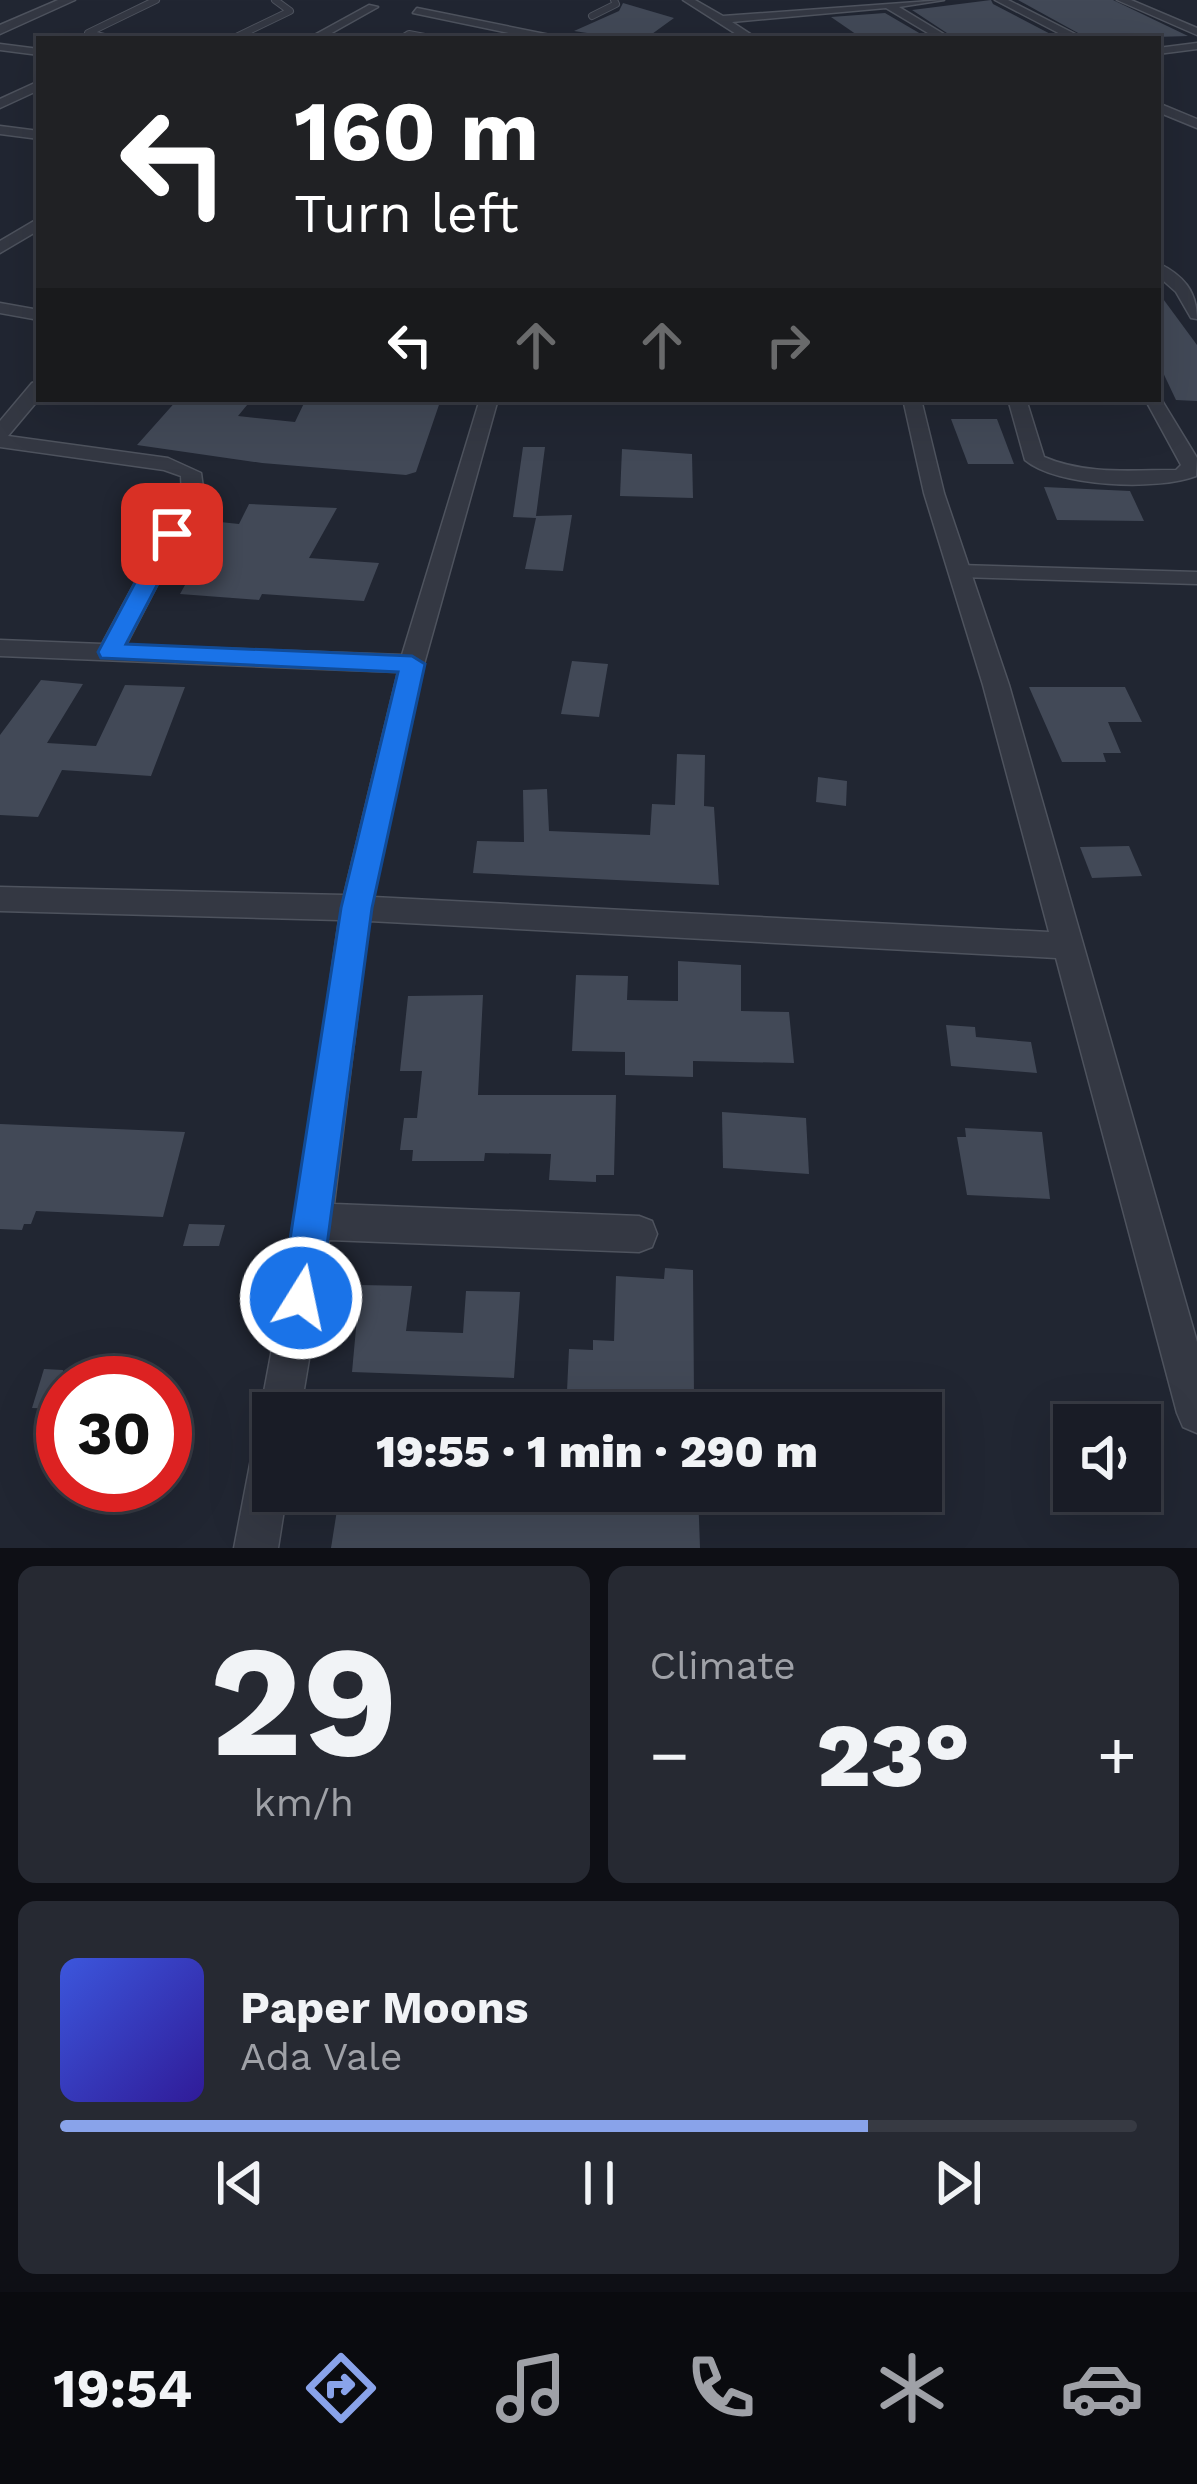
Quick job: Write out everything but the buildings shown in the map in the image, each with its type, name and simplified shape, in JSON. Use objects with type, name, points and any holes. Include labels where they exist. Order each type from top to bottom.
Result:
[{"type":"street","points":[[0,30],[69,0]]},
{"type":"street","points":[[688,0],[747,36]]},
{"type":"street","points":[[719,20],[939,0]]},
{"type":"street","points":[[1000,0],[1073,36]]},
{"type":"street","points":[[1122,0],[1197,32]]},
{"type":"street","points":[[883,2],[939,36]]},
{"type":"street","points":[[319,36],[373,8]]},
{"type":"street","points":[[417,11],[540,36]]},
{"type":"street","points":[[1162,50],[1197,46]]},
{"type":"street","points":[[0,47],[36,52]]},
{"type":"street","points":[[1162,50],[1197,62]]},
{"type":"street","points":[[0,104],[36,87]]},
{"type":"street","points":[[1161,108],[1197,124]]},
{"type":"street","points":[[0,130],[36,135]]},
{"type":"street","points":[[0,248],[36,226]]},
{"type":"street","points":[[1161,270],[1178,284],[1197,314]]},
{"type":"street","points":[[0,308],[36,314]]},
{"type":"street","points":[[36,391],[0,437],[168,464],[191,473],[193,495],[110,652]]},
{"type":"street","points":[[284,1392],[314,1221],[356,908],[412,664],[488,402]]},
{"type":"street","points":[[913,402],[1197,1413]]},
{"type":"street","points":[[1018,402],[1035,460],[1051,469],[1073,474],[1178,476],[1189,472],[1191,465],[1156,402]]},
{"type":"street","points":[[0,648],[412,664]]},
{"type":"street","points":[[0,899],[356,908],[1066,946]]},
{"type":"street","points":[[314,1221],[639,1234]]},
{"type":"street","points":[[256,1548],[263,1512]]},
{"type":"lane","points":[[100,36],[88,33],[157,0]]},
{"type":"lane","points":[[238,36],[290,11],[275,0]]},
{"type":"lane","points":[[592,16],[616,4],[614,0]]},
{"type":"lane","points":[[1178,284],[1197,287]]},
{"type":"lane","points":[[959,571],[1197,578]]},
{"type":"route","points":[[172,534],[110,652],[412,664],[356,908],[301,1298]]}]
